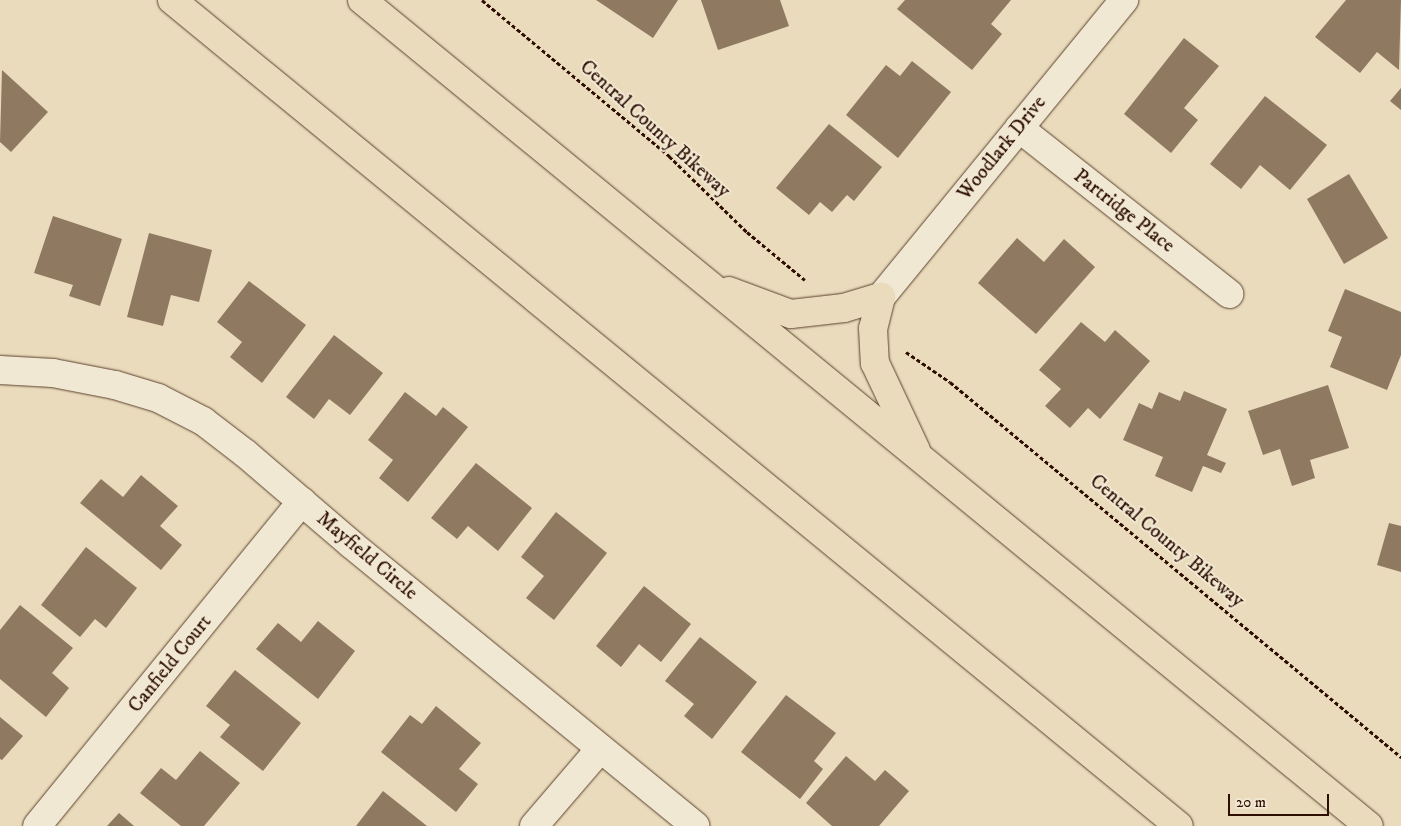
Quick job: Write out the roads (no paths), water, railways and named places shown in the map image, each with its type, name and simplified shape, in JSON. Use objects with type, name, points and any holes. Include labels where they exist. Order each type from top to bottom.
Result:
[{"type":"highway","points":[[172,0],[1179,826]]},
{"type":"highway","points":[[362,0],[1369,826]]},
{"type":"highway","points":[[708,284],[791,314],[844,308],[881,297]]},
{"type":"highway","points":[[881,297],[873,328],[875,362],[919,457]]},
{"type":"street","name":"Woodlark Drive","points":[[881,297],[1124,0]]},
{"type":"street","name":"Partridge Place","points":[[1019,128],[1229,294]]},
{"type":"street","name":"Mayfield Circle","points":[[0,370],[53,373],[115,386],[158,398],[203,421],[695,826]]},
{"type":"street","name":"Canfield Court","points":[[37,826],[302,502]]},
{"type":"street","points":[[534,826],[600,748]]}]
